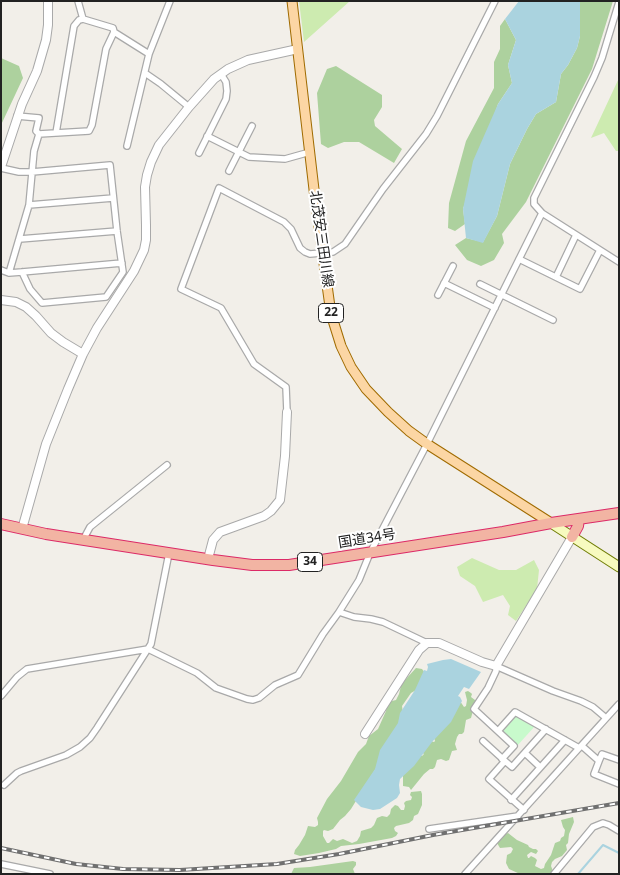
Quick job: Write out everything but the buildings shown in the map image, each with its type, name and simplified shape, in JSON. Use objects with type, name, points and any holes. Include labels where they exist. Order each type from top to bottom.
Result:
[{"type":"highway","name":"国道34号","points":[[1,524],[83,540],[208,559],[252,565],[289,565],[619,514]]},
{"type":"highway","points":[[572,538],[579,519]]},
{"type":"main road","name":"北茂安三田川線","points":[[292,1],[331,314],[341,346],[351,367],[366,389],[409,431],[551,523]]},
{"type":"main road","points":[[551,523],[619,567]]},
{"type":"street","points":[[22,272],[30,288],[42,303],[106,298],[123,272],[116,231],[110,166],[32,172],[20,172],[1,167],[18,116],[37,71],[46,40],[48,1]]},
{"type":"street","points":[[78,1],[83,19]]},
{"type":"street","points":[[127,146],[150,54],[170,1]]},
{"type":"street","points":[[208,559],[213,540],[220,532],[264,516],[276,506],[280,500],[286,456],[286,387],[254,364],[221,308],[181,289],[219,188],[284,222],[291,229],[300,248],[305,252],[310,254],[333,252],[346,244],[383,189],[426,134],[495,1]]},
{"type":"street","points":[[619,2],[602,58],[594,77],[534,198],[534,204],[542,213],[619,262]]},
{"type":"street","points":[[56,133],[74,26],[79,20],[83,19],[113,28],[114,32],[150,54]]},
{"type":"street","points":[[39,134],[89,131],[92,125],[106,49],[114,32]]},
{"type":"street","points":[[22,528],[46,444],[83,354],[140,260],[144,250],[146,240],[146,186],[151,162],[159,145],[214,79],[228,69],[248,60],[298,50]]},
{"type":"street","points":[[145,73],[189,107]]},
{"type":"street","points":[[199,153],[226,99],[226,82],[221,74]]},
{"type":"street","points":[[9,273],[29,205],[34,151],[39,134],[36,131],[39,118],[18,116]]},
{"type":"street","points":[[229,171],[252,126]]},
{"type":"street","points":[[207,136],[249,157],[285,159],[310,152]]},
{"type":"street","points":[[29,205],[113,198]]},
{"type":"street","points":[[1,696],[17,677],[28,669],[148,650],[197,673],[216,688],[253,700],[259,698],[284,680],[298,675],[318,641],[359,580],[370,553],[427,444],[542,213]]},
{"type":"street","points":[[20,239],[116,231]]},
{"type":"street","points":[[556,277],[576,235]]},
{"type":"street","points":[[519,259],[580,289],[600,250]]},
{"type":"street","points":[[1,270],[9,273],[122,262]]},
{"type":"street","points":[[438,295],[453,266]]},
{"type":"street","points":[[444,283],[495,308]]},
{"type":"street","points":[[480,284],[553,320]]},
{"type":"street","points":[[1,300],[16,302],[26,307],[51,333],[83,354]]},
{"type":"street","points":[[83,540],[90,527],[167,465]]},
{"type":"street","points":[[524,810],[489,779],[514,746],[474,709],[488,688],[496,672],[496,666],[572,538]]},
{"type":"street","points":[[4,785],[17,773],[66,755],[90,738],[148,650],[153,638],[169,553]]},
{"type":"street","points":[[339,612],[354,617],[383,622],[427,643],[439,643],[581,701],[593,707],[606,718]]},
{"type":"street","points":[[364,734],[419,650],[427,643]]},
{"type":"street","points":[[465,874],[619,704]]},
{"type":"street","points":[[498,731],[515,712],[581,747],[599,761]]},
{"type":"street","points":[[483,741],[512,768],[546,729]]},
{"type":"street","points":[[511,800],[565,740]]},
{"type":"street","points":[[525,753],[540,767]]},
{"type":"street","points":[[619,760],[602,754],[594,774],[619,784]]},
{"type":"street","points":[[429,830],[518,816]]},
{"type":"street","points":[[554,874],[592,827],[602,823],[619,831]]},
{"type":"street","points":[[1,864],[50,874]]},
{"type":"green space","points":[[299,1],[350,1],[304,42]]},
{"type":"green space","points":[[580,1],[613,1],[592,69],[526,202],[502,234],[504,243],[494,260],[481,266],[467,260],[455,245],[466,238],[483,242],[497,216],[510,164],[527,129],[536,114],[556,102],[561,74],[577,48],[580,36]]},
{"type":"green space","points":[[505,19],[516,40],[508,65],[512,83],[498,104],[463,209],[465,224],[455,231],[448,228],[449,203],[466,141],[494,88],[494,62],[500,49],[500,26]]},
{"type":"green space","points":[[1,58],[19,66],[23,78],[1,125]]},
{"type":"green space","points":[[336,66],[382,95],[382,107],[374,120],[375,126],[402,149],[394,163],[359,142],[344,142],[328,148],[321,144],[317,93],[327,69]]},
{"type":"green space","points":[[619,78],[619,151],[616,151],[604,133],[591,138]]},
{"type":"green space","points":[[472,558],[499,570],[516,570],[534,560],[539,570],[537,589],[516,621],[508,615],[510,606],[503,595],[483,602],[475,586],[460,576],[457,567]]},
{"type":"green space","points":[[416,668],[422,669],[425,673],[418,689],[411,693],[402,706],[403,713],[386,752],[351,809],[333,829],[324,830],[323,836],[327,843],[333,839],[337,841],[343,839],[352,843],[357,841],[361,831],[371,828],[377,818],[387,817],[395,805],[404,810],[404,803],[411,800],[411,792],[421,791],[422,805],[418,814],[409,823],[396,826],[394,828],[398,833],[392,838],[341,846],[319,853],[300,856],[294,854],[308,826],[315,827],[318,825],[317,818],[327,799],[341,781],[358,752],[366,744],[369,736],[378,729],[387,705],[396,700],[401,686]]},
{"type":"green space","points":[[468,691],[472,694],[471,697],[475,700],[475,703],[471,718],[466,720],[464,732],[457,737],[455,744],[457,750],[452,751],[449,760],[437,760],[435,767],[424,774],[411,790],[409,787],[403,786],[403,774],[419,755],[422,756],[424,754],[421,752],[431,741],[435,741],[434,738],[460,701],[464,707],[466,706],[465,692]]},
{"type":"green space","points":[[516,715],[535,726],[517,746],[501,732]]},
{"type":"green space","points":[[573,817],[574,822],[566,845],[567,850],[562,856],[552,862],[552,874],[520,874],[509,869],[506,863],[507,855],[513,849],[511,847],[500,848],[497,843],[503,835],[508,833],[529,847],[536,849],[538,851],[536,854],[531,852],[527,855],[528,858],[531,856],[537,860],[535,866],[541,869],[544,868],[551,855],[555,843],[564,836],[565,830],[561,820]]},
{"type":"green space","points":[[356,862],[353,869],[355,874],[291,874],[294,868]]},
{"type":"water","points":[[519,1],[580,1],[580,36],[577,48],[561,74],[556,102],[536,114],[510,164],[497,216],[483,243],[466,238],[463,209],[473,161],[498,104],[512,83],[508,65],[516,40],[505,19]]},
{"type":"water","points":[[451,659],[481,672],[469,689],[464,687],[458,696],[462,701],[451,722],[432,742],[414,766],[400,779],[400,793],[397,798],[380,809],[373,810],[361,807],[354,800],[375,769],[380,750],[398,723],[400,713],[415,690],[424,670],[427,671],[427,664]]},
{"type":"waterway","points":[[578,874],[603,845],[619,853]]},
{"type":"railway","points":[[1,848],[76,864],[123,869],[180,870],[277,864],[619,803]]}]
